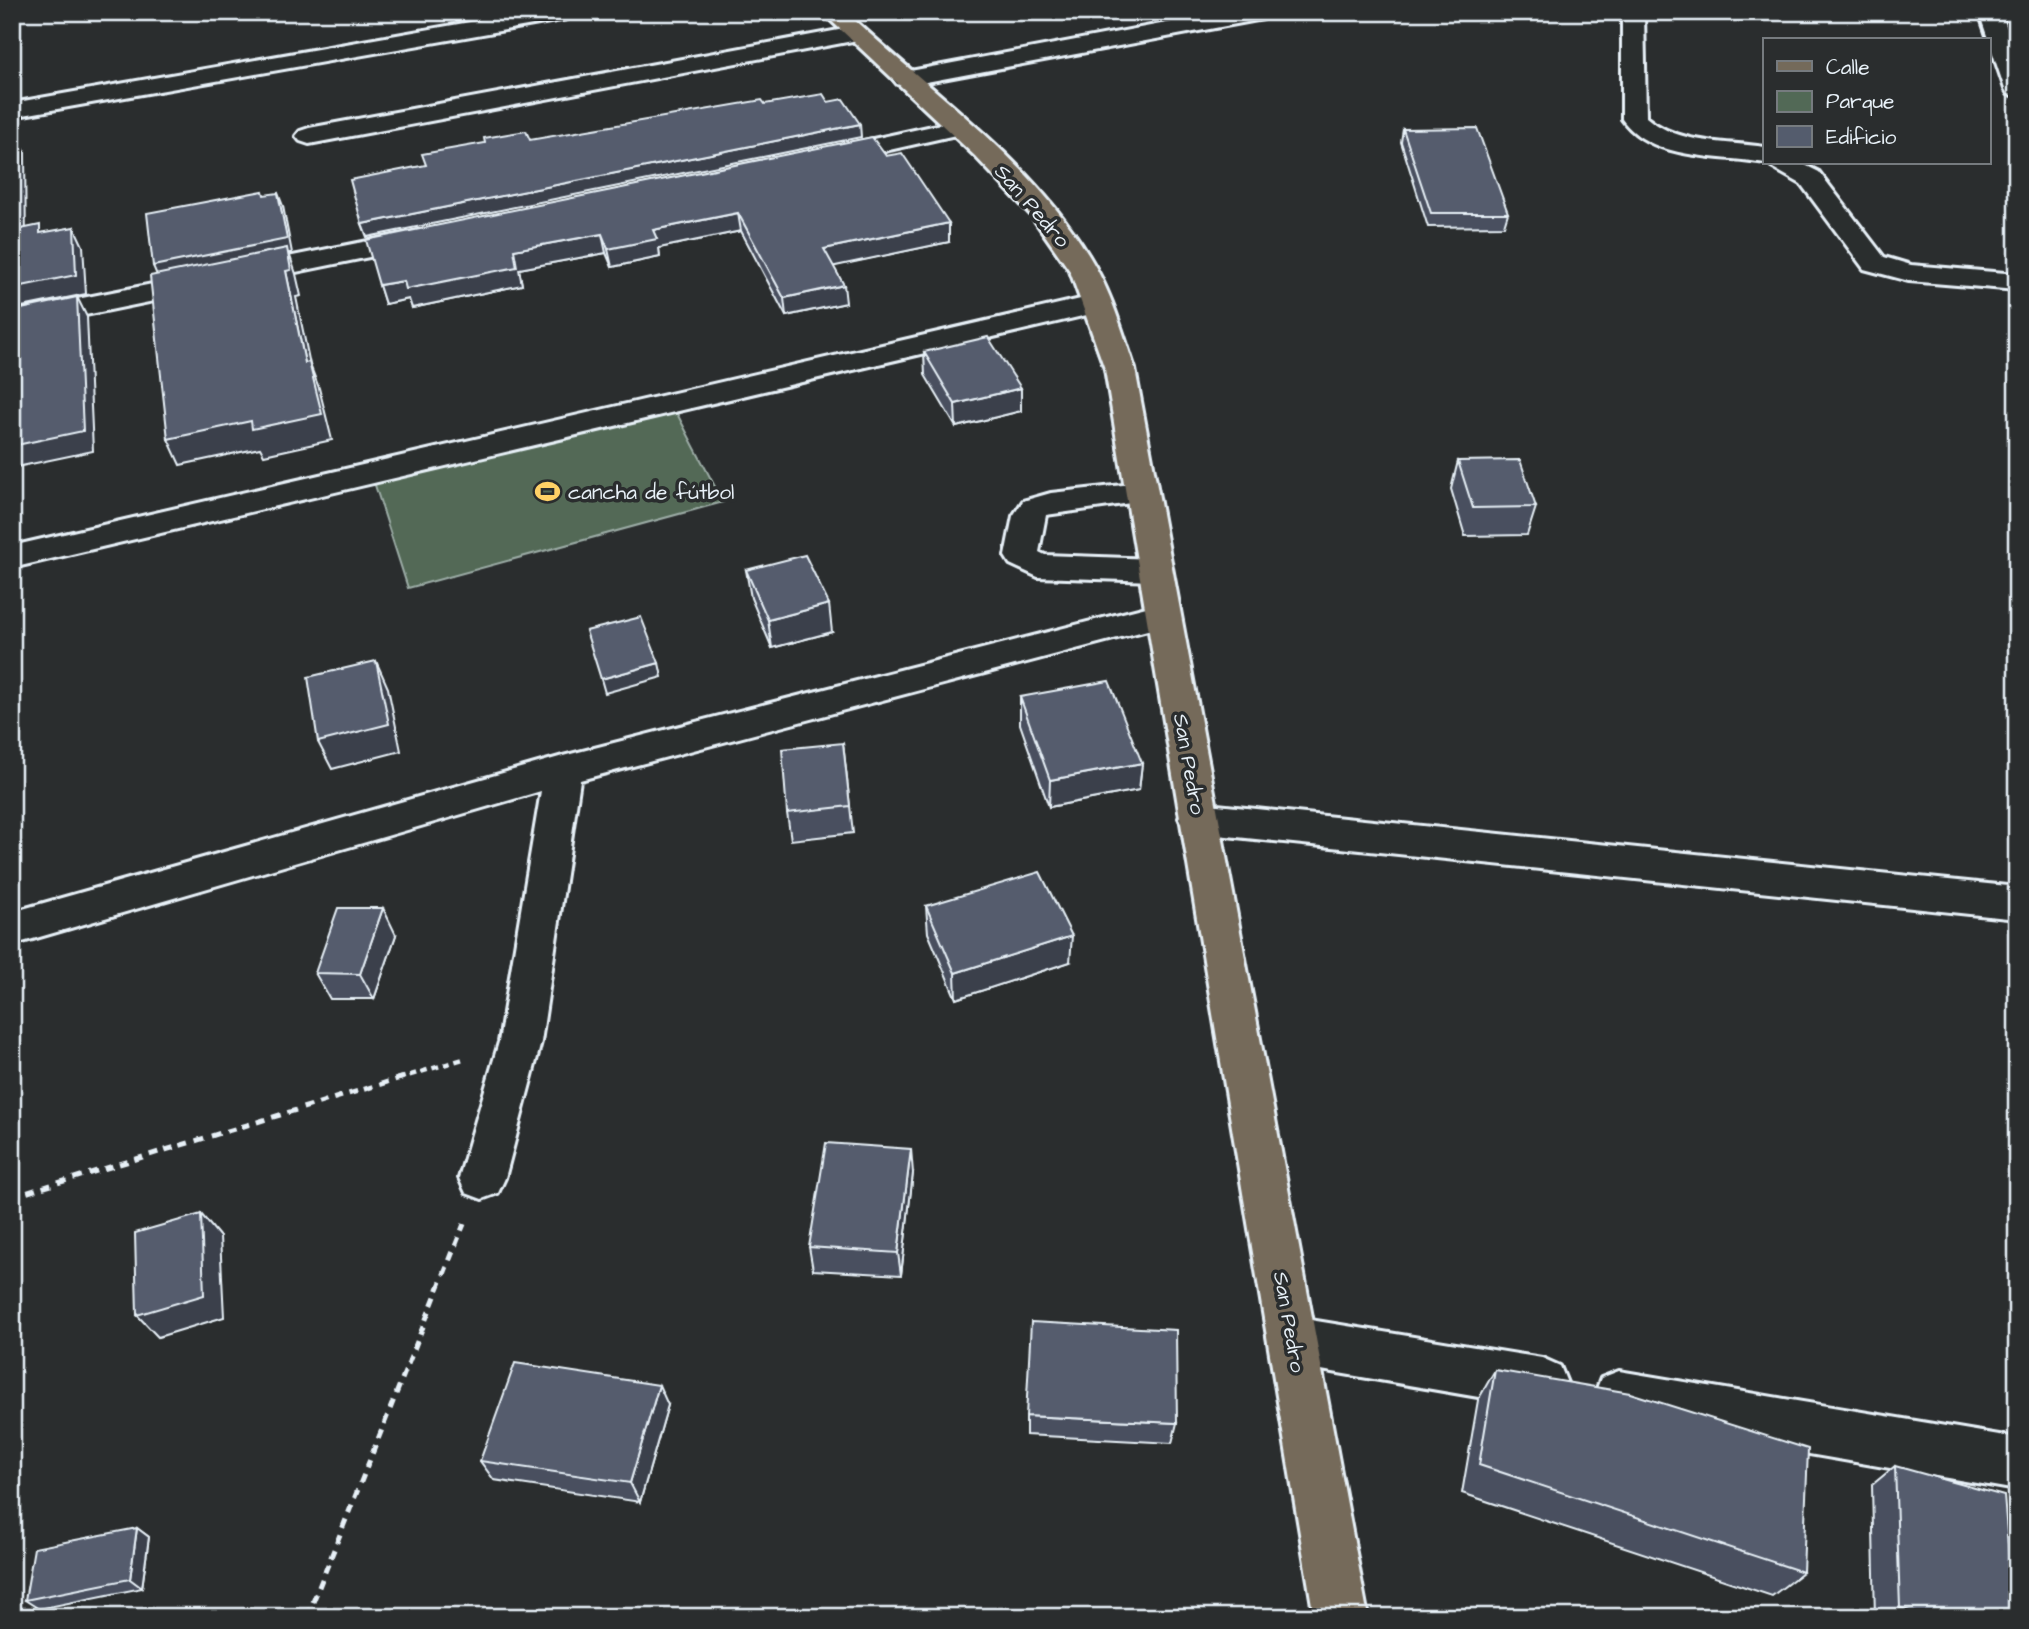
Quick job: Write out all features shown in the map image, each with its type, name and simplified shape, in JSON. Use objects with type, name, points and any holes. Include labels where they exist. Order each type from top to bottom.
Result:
[{"type":"main road","name":"San Pedro","points":[[844,23],[960,127],[1019,187],[1067,243],[1098,304],[1120,369],[1161,615],[1341,1617]]},
{"type":"street","points":[[12,110],[567,12]]},
{"type":"street","points":[[905,79],[1205,17],[1263,12]]},
{"type":"street","points":[[1633,12],[1634,119],[1644,131],[1666,141],[1763,155]]},
{"type":"street","points":[[1990,12],[2017,89]]},
{"type":"street","points":[[309,136],[844,23]]},
{"type":"street","points":[[804,160],[960,127]]},
{"type":"street","points":[[1784,164],[1810,178],[1874,263],[1909,273],[2017,282]]},
{"type":"street","points":[[12,321],[449,232]]},
{"type":"street","points":[[12,557],[1098,304]]},
{"type":"street","points":[[1141,493],[1051,503],[1034,508],[1029,516],[1022,555],[1038,566],[1154,570]]},
{"type":"street","points":[[12,929],[563,770],[1161,615]]},
{"type":"street","points":[[482,1178],[520,1042],[563,770]]},
{"type":"street","points":[[1199,818],[2017,903]]},
{"type":"street","points":[[1292,1341],[2017,1464]]},
{"type":"path","points":[[12,1198],[520,1042]]},
{"type":"path","points":[[307,1617],[482,1178]]},
{"type":"green space","name":"cancha de fútbol","points":[[673,406],[723,502],[408,588],[374,482]]},
{"type":"building","points":[[823,94],[828,102],[843,99],[860,124],[362,224],[350,180],[426,165],[422,154],[485,143],[484,138],[526,131],[530,140],[762,100],[765,104]]},
{"type":"building","points":[[1477,128],[1508,213],[1431,213],[1403,129]]},
{"type":"building","points":[[12,133],[16,133],[16,230],[40,225],[40,233],[74,227],[76,275],[12,288]]},
{"type":"building","points":[[872,137],[886,156],[902,153],[949,223],[824,249],[844,285],[784,298],[738,213],[653,230],[657,239],[608,249],[602,234],[514,250],[517,267],[406,289],[404,281],[379,285],[366,240]]},
{"type":"building","points":[[263,191],[264,195],[278,193],[287,239],[153,266],[147,213]]},
{"type":"building","points":[[287,248],[291,270],[286,271],[305,363],[309,362],[322,414],[252,429],[251,421],[168,439],[150,276]]},
{"type":"building","points":[[77,297],[83,431],[12,446],[12,311]]},
{"type":"building","points":[[988,337],[1021,388],[955,404],[924,352]]},
{"type":"building","points":[[1520,460],[1536,507],[1473,508],[1458,461]]},
{"type":"building","points":[[805,555],[829,604],[768,620],[746,570]]},
{"type":"building","points":[[641,617],[659,663],[601,679],[586,631]]},
{"type":"building","points":[[376,661],[389,724],[318,742],[308,677]]},
{"type":"building","points":[[1109,681],[1142,763],[1050,780],[1020,697]]},
{"type":"building","points":[[843,743],[850,806],[787,813],[782,749]]},
{"type":"building","points":[[1040,872],[1072,936],[955,973],[926,906]]},
{"type":"building","points":[[338,908],[383,908],[360,974],[315,973]]},
{"type":"building","points":[[826,1143],[911,1149],[898,1253],[809,1247]]},
{"type":"building","points":[[201,1214],[204,1295],[137,1315],[135,1233]]},
{"type":"building","points":[[1031,1322],[1176,1330],[1177,1423],[1026,1416]]},
{"type":"building","points":[[515,1363],[659,1385],[630,1483],[480,1461]]},
{"type":"building","points":[[1495,1370],[1630,1393],[1808,1449],[1803,1572],[1479,1465]]},
{"type":"building","points":[[1895,1466],[2004,1496],[2014,1617],[1929,1617],[1900,1608]]},
{"type":"building","points":[[137,1528],[130,1579],[25,1600],[34,1548]]},
{"type":"place","name":"cancha de fútbol","points":[[548,492]]}]
